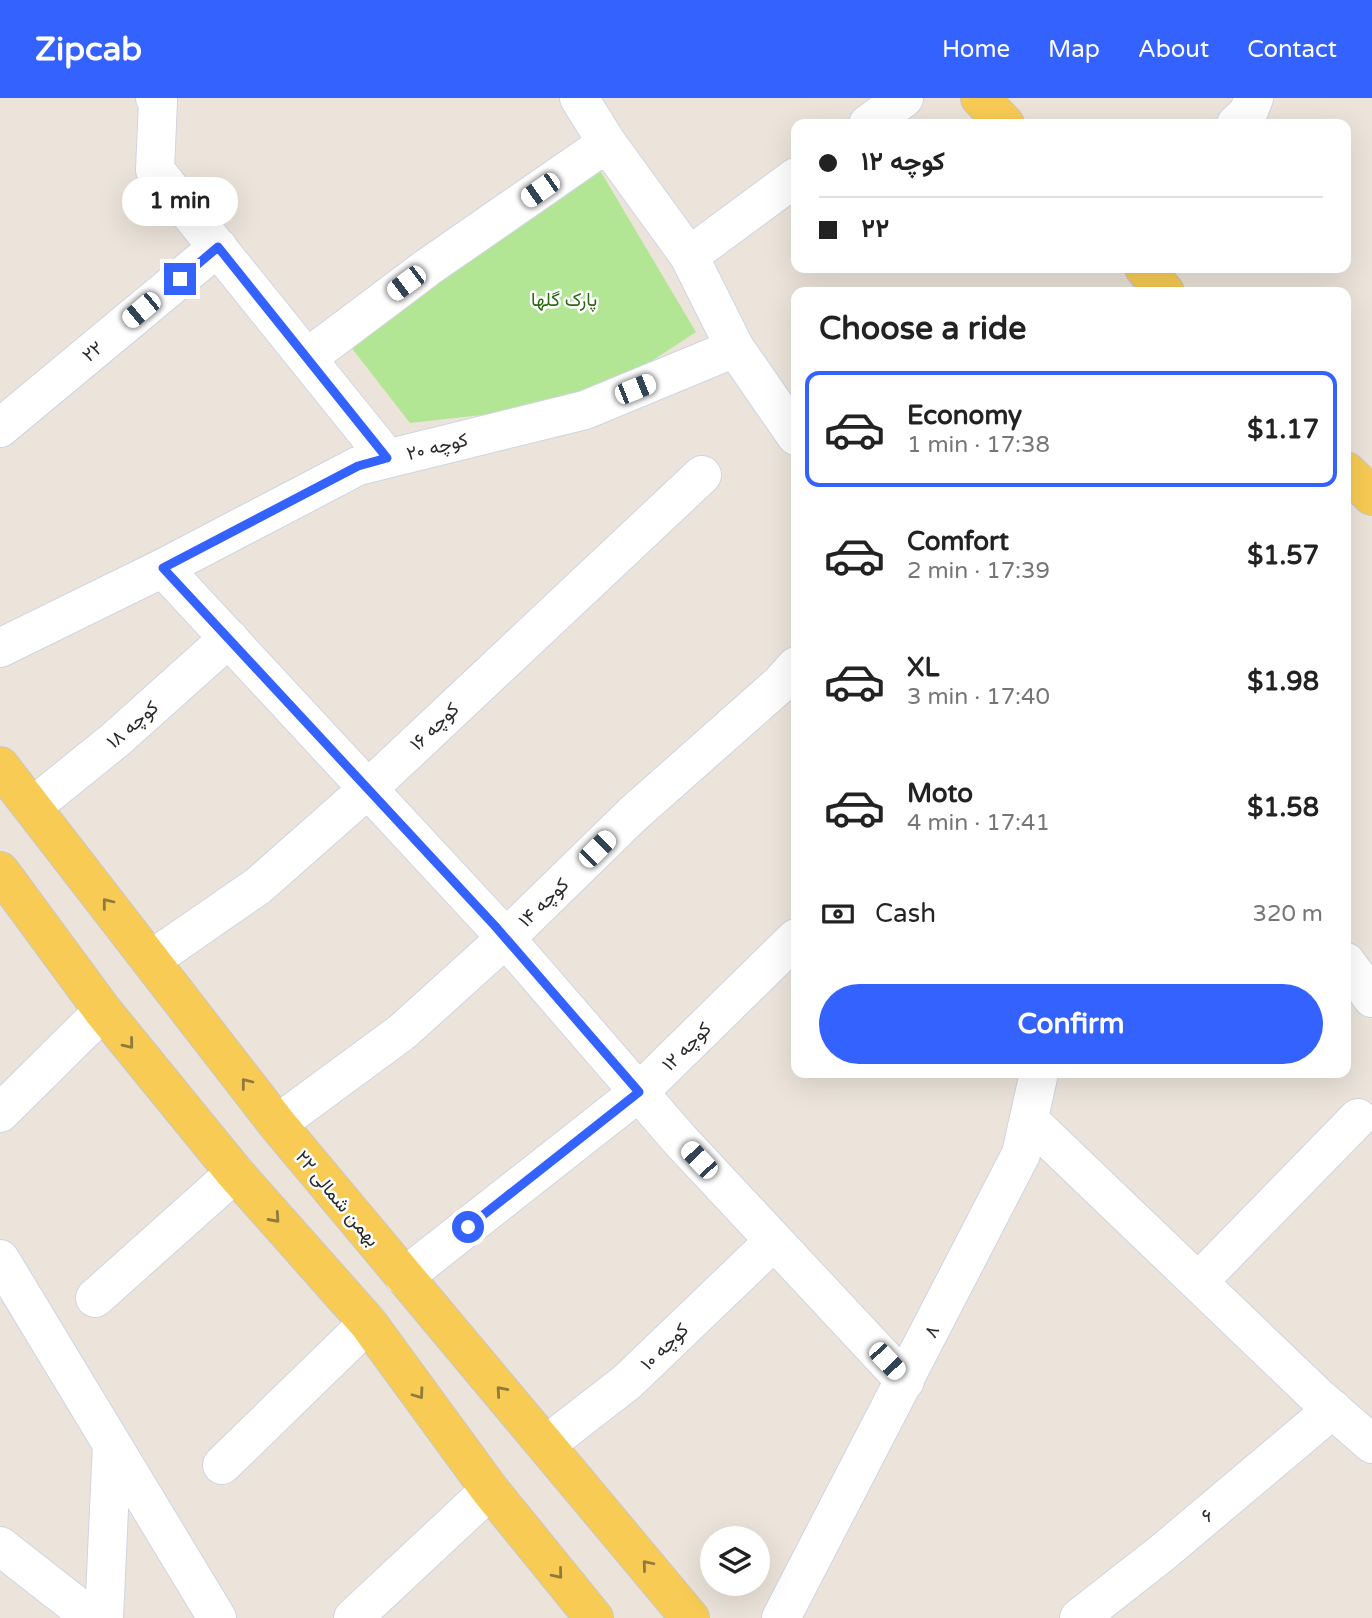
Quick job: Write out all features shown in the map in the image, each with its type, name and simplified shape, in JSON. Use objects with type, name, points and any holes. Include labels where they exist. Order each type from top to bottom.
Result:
[{"type":"main road","points":[[979,98],[1001,119]]},
{"type":"main road","points":[[1148,273],[1161,287]]},
{"type":"main road","points":[[1351,476],[1372,496]]},
{"type":"main road","name":"۲۲ بهمن شمالی","points":[[0,766],[277,1124],[690,1618]]},
{"type":"main road","points":[[0,871],[103,1011],[235,1173],[368,1324],[490,1490],[594,1618]]},
{"type":"street","points":[[579,98],[607,143],[689,256],[735,348],[791,429]]},
{"type":"street","points":[[875,119],[904,98]]},
{"type":"street","points":[[1241,119],[1248,113],[1254,98]]},
{"type":"street","points":[[159,99],[155,170],[387,458]]},
{"type":"street","points":[[307,358],[428,267],[607,143]]},
{"type":"street","points":[[689,256],[791,181]]},
{"type":"street","name":"۲۲","points":[[0,428],[218,247]]},
{"type":"street","name":"کوچه ۲۰","points":[[0,648],[163,568],[358,466],[584,410],[735,348]]},
{"type":"street","name":"کوچه ۱۶","points":[[151,960],[258,886],[369,788],[702,475]]},
{"type":"street","points":[[163,568],[506,938],[680,1140],[905,1381]]},
{"type":"street","name":"کوچه ۱۸","points":[[32,807],[115,740],[229,638]]},
{"type":"street","name":"کوچه ۱۴","points":[[277,1124],[402,1032],[506,938],[633,814],[791,672]]},
{"type":"street","name":"کوچه ۱۲","points":[[404,1277],[639,1092],[791,943]]},
{"type":"street","points":[[1351,969],[1372,998]]},
{"type":"street","points":[[0,1113],[103,1011]]},
{"type":"street","name":"۸","points":[[781,1618],[1021,1154],[1039,1078]]},
{"type":"street","points":[[1199,1281],[1358,1118]]},
{"type":"street","points":[[1029,1120],[1372,1444]]},
{"type":"street","points":[[94,1298],[235,1173]]},
{"type":"street","name":"کوچه ۱۰","points":[[547,1444],[627,1382],[775,1241]]},
{"type":"street","points":[[0,1259],[216,1618]]},
{"type":"street","points":[[222,1465],[368,1324]]},
{"type":"street","name":"۶","points":[[1079,1618],[1162,1553],[1333,1409]]},
{"type":"street","points":[[104,1618],[112,1444]]},
{"type":"street","points":[[353,1618],[490,1490]]},
{"type":"street","points":[[0,1546],[92,1618]]},
{"type":"green space","name":"پارک گلها","points":[[598,167],[696,332],[647,364],[574,397],[491,414],[410,423],[340,333]]},
{"type":"route","points":[[180,279],[218,247],[387,458],[358,466],[163,568],[495,926],[639,1092],[468,1227]]}]
